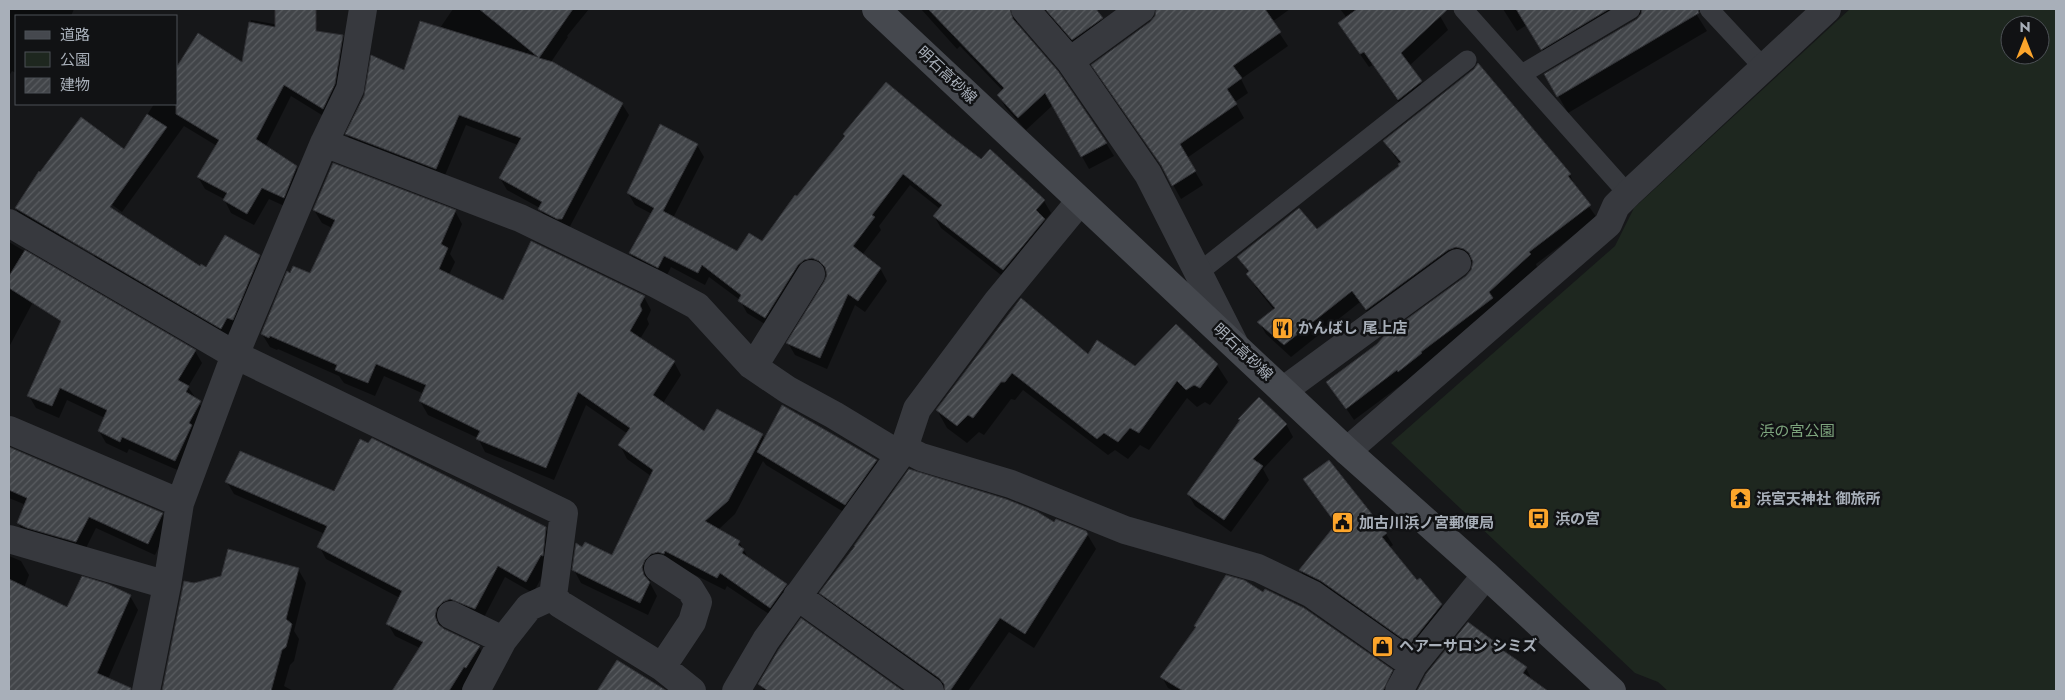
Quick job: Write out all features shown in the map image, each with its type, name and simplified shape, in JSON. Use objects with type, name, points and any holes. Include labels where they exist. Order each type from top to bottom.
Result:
[{"type":"main road","name":"明石高砂線","points":[[876,9],[1347,451],[1486,574],[1612,691]]},
{"type":"street","points":[[146,691],[168,584],[180,503],[235,356],[324,143],[350,89],[363,9]]},
{"type":"street","points":[[1024,9],[1070,61],[1148,174],[1234,343]]},
{"type":"street","points":[[1070,61],[1141,9]]},
{"type":"street","points":[[1347,451],[1608,224],[1616,206],[1628,194],[1763,66],[1827,9]]},
{"type":"street","points":[[324,143],[520,218],[656,284],[697,306],[751,366],[788,390],[902,451],[1010,484],[1125,530],[1258,568],[1312,594],[1413,665]]},
{"type":"street","points":[[736,691],[766,640],[902,451],[917,409],[997,302],[1080,201]]},
{"type":"street","points":[[9,222],[235,356],[564,513],[553,596],[560,604],[662,667],[692,691]]},
{"type":"street","points":[[1284,390],[1457,263]]},
{"type":"street","points":[[751,366],[760,356],[811,274]]},
{"type":"street","points":[[9,430],[180,503]]},
{"type":"street","points":[[9,539],[168,584]]},
{"type":"street","points":[[658,568],[690,589],[698,602],[692,622],[662,667]]},
{"type":"street","points":[[1399,691],[1413,665],[1486,574]]},
{"type":"street","points":[[476,691],[502,640],[529,607],[553,596]]},
{"type":"street","points":[[797,596],[930,691]]},
{"type":"street","points":[[451,615],[502,640]]},
{"type":"lane","points":[[1463,9],[1628,194]]},
{"type":"lane","points":[[1522,74],[1632,9]]},
{"type":"lane","points":[[1709,9],[1763,66]]},
{"type":"lane","points":[[1198,273],[1466,60]]},
{"type":"green space","name":"浜の宮公園","points":[[1850,9],[2056,9],[2056,691],[1668,691],[1658,682],[1635,673],[1391,443],[1615,246],[1634,208]]},
{"type":"building","points":[[275,9],[316,9],[316,31],[343,35],[335,84],[323,109],[284,85],[256,139],[297,166],[284,198],[262,188],[247,214],[223,200],[227,193],[197,177],[219,140],[176,114],[176,105],[178,105],[178,65],[198,33],[242,62],[249,22],[275,27]]},
{"type":"building","points":[[479,9],[573,9],[539,58],[553,62],[623,103],[562,219],[557,219],[538,209],[542,202],[499,178],[521,138],[459,115],[436,169],[345,134],[364,96],[371,55],[404,70],[420,21],[538,57]]},
{"type":"building","points":[[928,9],[1010,9],[1013,19],[1058,71],[1107,143],[1081,157],[1045,93],[1018,118],[997,95],[1004,88]]},
{"type":"building","points":[[1045,9],[1096,9],[1103,18],[1072,40]]},
{"type":"building","points":[[1156,9],[1265,9],[1281,32],[1233,66],[1242,78],[1227,89],[1237,104],[1180,144],[1196,171],[1172,186],[1161,165],[1091,65],[1150,22],[1155,16]]},
{"type":"building","points":[[1357,9],[1448,9],[1401,53],[1422,81],[1398,100],[1364,52],[1360,54],[1338,23]]},
{"type":"building","points":[[1516,9],[1609,9],[1541,50]]},
{"type":"building","points":[[1642,9],[1698,9],[1699,13],[1557,97],[1544,74],[1637,19]]},
{"type":"building","points":[[1478,63],[1571,174],[1568,176],[1591,205],[1529,252],[1531,254],[1489,292],[1493,298],[1421,352],[1398,372],[1397,370],[1346,409],[1326,382],[1377,344],[1385,335],[1466,276],[1471,270],[1473,262],[1469,253],[1464,249],[1456,247],[1448,250],[1366,310],[1352,291],[1284,345],[1257,322],[1275,308],[1246,274],[1249,271],[1237,257],[1299,208],[1317,229],[1399,166],[1398,164],[1401,162],[1383,141],[1474,69]]},
{"type":"building","points":[[886,82],[981,159],[990,149],[1045,200],[1036,210],[1045,219],[1003,270],[933,216],[942,205],[903,174],[872,215],[875,217],[853,246],[881,268],[858,301],[848,294],[820,358],[786,343],[827,275],[825,267],[819,261],[812,258],[804,260],[798,265],[765,318],[738,301],[741,295],[702,265],[698,273],[664,256],[658,268],[629,253],[654,208],[627,193],[660,124],[698,144],[663,211],[737,251],[749,233],[762,241],[795,195],[797,196],[845,136],[843,134]]},
{"type":"building","points":[[147,114],[167,127],[110,207],[200,266],[201,264],[206,267],[225,235],[260,255],[233,320],[227,318],[221,329],[15,208],[39,171],[81,117],[124,149]]},
{"type":"building","points":[[333,163],[456,210],[441,244],[448,248],[439,269],[503,300],[531,241],[645,296],[640,305],[642,310],[630,331],[675,361],[653,395],[704,431],[717,409],[763,434],[728,501],[705,521],[740,541],[738,545],[744,549],[742,553],[787,584],[770,608],[720,573],[717,578],[665,551],[664,554],[658,552],[651,554],[645,560],[642,567],[644,575],[650,582],[640,603],[572,570],[576,543],[582,547],[585,542],[612,555],[653,470],[618,445],[630,428],[578,392],[546,468],[476,439],[480,431],[419,401],[426,385],[376,364],[368,383],[335,370],[337,365],[270,336],[269,338],[261,334],[287,271],[290,273],[293,266],[310,273],[335,220],[313,210]]},
{"type":"building","points":[[25,250],[196,350],[178,380],[189,386],[186,392],[201,401],[189,423],[192,425],[175,461],[122,437],[120,442],[98,431],[107,410],[60,388],[52,406],[27,396],[61,321],[9,288],[9,276]]},
{"type":"building","points":[[1021,298],[1088,354],[1097,340],[1135,366],[1176,324],[1218,364],[1200,388],[1194,385],[1186,390],[1177,381],[1139,433],[1130,428],[1118,442],[1104,433],[1097,439],[1012,373],[1005,382],[1001,382],[973,418],[968,415],[957,426],[936,410]]},
{"type":"building","points":[[1259,397],[1287,424],[1253,459],[1263,466],[1224,520],[1187,494],[1240,420],[1238,419]]},
{"type":"building","points":[[782,405],[877,460],[845,505],[757,452]]},
{"type":"building","points":[[372,438],[546,527],[543,556],[541,555],[526,582],[498,566],[475,609],[450,599],[443,602],[437,608],[435,616],[438,624],[444,629],[480,646],[449,691],[392,691],[423,642],[386,624],[402,591],[317,547],[327,526],[225,482],[240,451],[334,491],[360,439],[368,443]]},
{"type":"building","points":[[9,447],[163,513],[148,544],[89,517],[76,542],[27,528],[17,523],[27,498],[9,490]]},
{"type":"building","points":[[1329,460],[1387,533],[1382,537],[1417,580],[1420,578],[1442,604],[1410,644],[1321,581],[1299,570],[1336,524],[1303,479]]},
{"type":"building","points":[[909,469],[1006,499],[1036,511],[1054,522],[1056,519],[1086,531],[1088,534],[1025,634],[1000,618],[950,691],[945,691],[944,684],[939,678],[819,593],[855,546]]},
{"type":"building","points":[[228,549],[299,568],[286,619],[292,624],[286,647],[282,650],[271,691],[162,691],[184,581],[194,583],[221,576]]},
{"type":"building","points":[[1226,575],[1244,580],[1263,592],[1265,589],[1304,608],[1393,670],[1383,691],[1183,691],[1160,677],[1196,627],[1194,626]]},
{"type":"building","points":[[82,576],[108,584],[131,595],[97,673],[131,688],[131,691],[9,691],[9,579],[67,607]]},
{"type":"building","points":[[801,618],[903,691],[768,691],[758,684],[779,649]]},
{"type":"building","points":[[1468,622],[1499,645],[1498,647],[1527,667],[1523,673],[1548,691],[1417,691],[1426,674]]},
{"type":"building","points":[[617,660],[667,691],[597,691]]},
{"type":"place","name":"かんばし 尾上店","points":[[1282,328]]},
{"type":"place","name":"浜宮天神社 御旅所","points":[[1740,499]]},
{"type":"place","name":"浜の宮","points":[[1539,519]]},
{"type":"place","name":"加古川浜ノ宮郵便局","points":[[1343,523]]},
{"type":"place","name":"ヘアーサロン シミズ","points":[[1383,646]]}]
